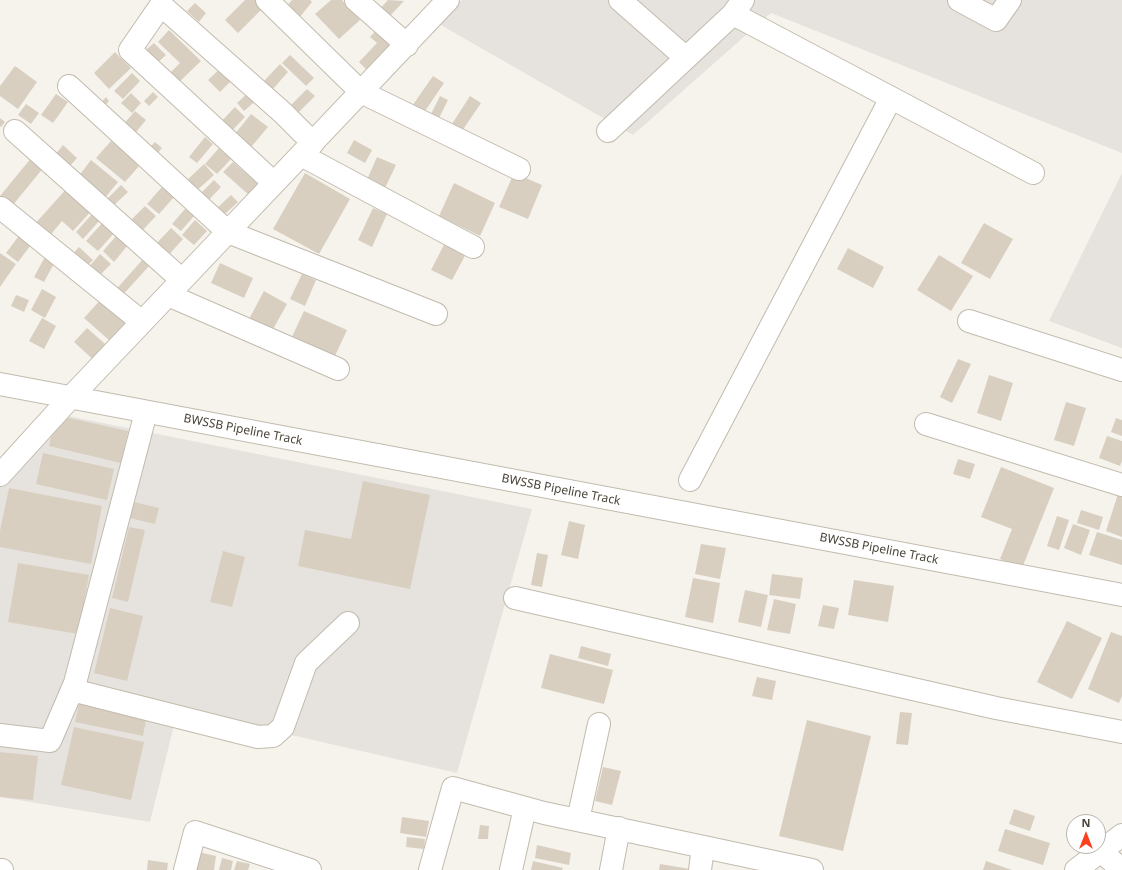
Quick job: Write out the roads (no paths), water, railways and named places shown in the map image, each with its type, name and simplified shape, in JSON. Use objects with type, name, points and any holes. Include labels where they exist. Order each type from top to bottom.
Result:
[{"type":"street","points":[[267,0],[361,92],[519,169]]},
{"type":"street","points":[[356,0],[407,45]]},
{"type":"street","points":[[0,475],[71,397],[407,45],[448,0]]},
{"type":"street","points":[[620,0],[686,58]]},
{"type":"street","points":[[959,0],[996,20],[1010,0]]},
{"type":"street","points":[[274,183],[130,50],[162,5],[283,113],[307,149],[473,247]]},
{"type":"street","points":[[608,131],[738,7],[891,98],[1033,173]]},
{"type":"street","points":[[69,86],[228,232],[436,314]]},
{"type":"street","points":[[690,480],[891,98]]},
{"type":"street","points":[[15,131],[175,288],[338,369]]},
{"type":"street","points":[[1,208],[142,322]]},
{"type":"street","points":[[969,322],[1122,370]]},
{"type":"street","name":"BWSSB Pipeline Track","points":[[0,384],[1122,595]]},
{"type":"street","points":[[0,735],[50,741],[72,690],[79,668],[146,412]]},
{"type":"street","points":[[926,424],[1122,485]]},
{"type":"street","points":[[515,598],[989,706],[1122,732]]},
{"type":"street","points":[[72,690],[258,737],[273,736],[283,727],[306,663],[348,623]]},
{"type":"street","points":[[578,820],[599,724]]},
{"type":"street","points":[[430,870],[452,788],[578,820],[812,870]]},
{"type":"street","points":[[511,870],[526,808]]},
{"type":"street","points":[[611,870],[620,828]]},
{"type":"street","points":[[184,870],[195,832],[310,870]]},
{"type":"street","points":[[1106,847],[1122,834]]},
{"type":"street","points":[[700,870],[703,847]]},
{"type":"street","points":[[1076,870],[1097,854]]},
{"type":"street","points":[[1104,854],[1122,870]]}]
